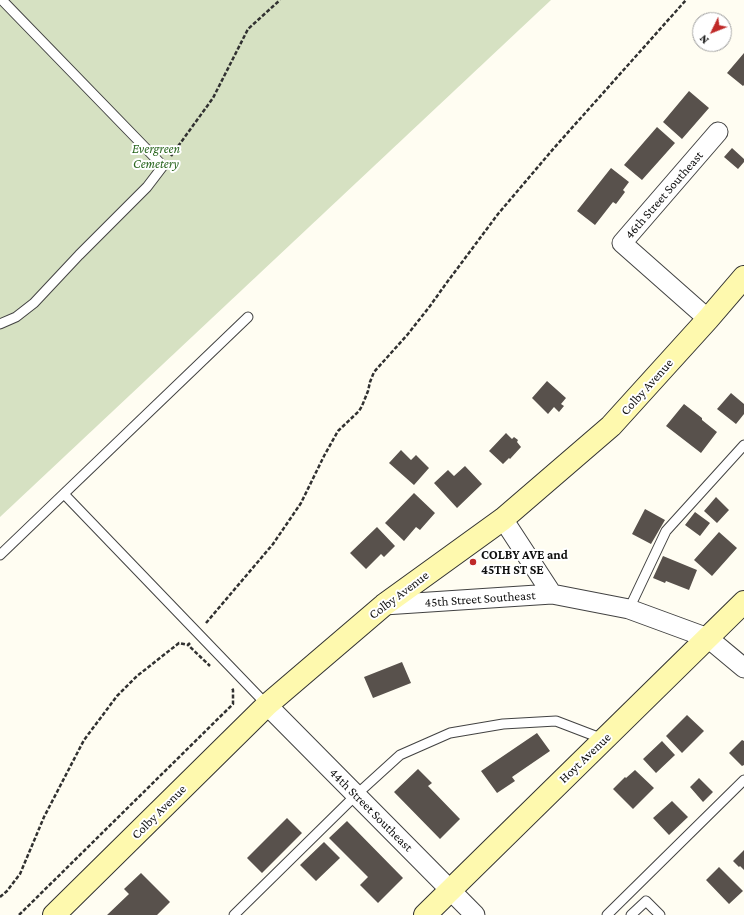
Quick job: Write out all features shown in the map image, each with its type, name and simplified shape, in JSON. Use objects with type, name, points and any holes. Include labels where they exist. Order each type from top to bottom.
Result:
[{"type":"main road","name":"Colby Avenue","points":[[54,915],[267,705],[384,605],[503,519],[611,426],[744,277]]},
{"type":"main road","name":"Hoyt Avenue","points":[[425,915],[744,602]]},
{"type":"street","name":"46th Street Southeast","points":[[708,319],[622,243],[718,132]]},
{"type":"street","name":"45th Street Southeast","points":[[503,519],[552,594]]},
{"type":"street","name":"45th Street Southeast","points":[[384,605],[552,594],[629,609],[708,638],[744,668]]},
{"type":"street","name":"44th Street Southeast","points":[[267,705],[475,915]]},
{"type":"lane","points":[[0,324],[16,317],[34,303],[79,255],[142,192],[163,166],[2,0]]},
{"type":"lane","points":[[0,555],[248,317]]},
{"type":"lane","points":[[629,609],[666,531],[744,445]]},
{"type":"lane","points":[[64,494],[267,705]]},
{"type":"lane","points":[[234,915],[356,795],[400,755],[450,733],[503,724],[556,721],[604,740]]},
{"type":"lane","points":[[607,915],[744,780]]},
{"type":"lane","points":[[631,915],[646,900],[660,915]]},
{"type":"path","points":[[163,166],[213,98],[248,29],[280,0]]},
{"type":"path","points":[[188,645],[273,544],[302,503],[324,456],[338,431],[359,411],[362,406],[374,372],[413,329],[498,214],[554,148],[686,0]]},
{"type":"path","points":[[0,897],[7,891],[20,874],[44,817],[84,740],[117,696],[137,676],[180,643],[188,645],[211,667]]},
{"type":"path","points":[[19,915],[233,704],[233,690],[228,684]]},
{"type":"green space","name":"Evergreen Cemetery","points":[[0,0],[551,0],[0,517]]},
{"type":"building","points":[[744,53],[744,85],[743,86],[727,73]]},
{"type":"building","points":[[689,91],[709,108],[682,139],[663,122]]},
{"type":"building","points":[[657,127],[675,143],[642,180],[624,165]]},
{"type":"building","points":[[732,148],[744,159],[744,162],[738,169],[724,157]]},
{"type":"building","points":[[611,168],[629,182],[623,190],[625,192],[616,204],[613,202],[595,225],[577,211]]},
{"type":"building","points":[[547,381],[566,398],[561,404],[564,406],[559,412],[554,407],[548,414],[532,398]]},
{"type":"building","points":[[731,393],[744,404],[744,414],[736,424],[717,409]]},
{"type":"building","points":[[684,404],[717,432],[701,453],[666,426]]},
{"type":"building","points":[[506,433],[512,439],[514,437],[518,440],[517,442],[521,447],[503,464],[489,451]]},
{"type":"building","points":[[401,450],[411,460],[416,455],[429,468],[414,485],[389,463]]},
{"type":"building","points":[[465,466],[482,484],[457,508],[434,483],[448,470],[454,476]]},
{"type":"building","points":[[414,493],[435,513],[420,530],[416,527],[404,541],[385,523]]},
{"type":"building","points":[[716,497],[729,510],[717,523],[704,511]]},
{"type":"building","points":[[645,509],[665,520],[651,544],[632,534]]},
{"type":"building","points":[[695,512],[710,523],[700,536],[685,525]]},
{"type":"building","points":[[377,527],[395,546],[384,557],[381,554],[366,569],[350,553]]},
{"type":"building","points":[[719,532],[737,548],[712,576],[694,560]]},
{"type":"building","points":[[663,556],[697,570],[689,590],[666,581],[665,583],[653,578]]},
{"type":"building","points":[[402,662],[411,683],[373,698],[364,677]]},
{"type":"building","points":[[687,715],[704,731],[682,753],[666,736]]},
{"type":"building","points":[[537,733],[550,751],[512,777],[515,781],[497,793],[481,771]]},
{"type":"building","points":[[742,740],[744,741],[744,765],[742,766],[729,753]]},
{"type":"building","points":[[662,741],[675,755],[656,773],[643,759]]},
{"type":"building","points":[[418,769],[432,783],[428,786],[460,819],[440,839],[394,792]]},
{"type":"building","points":[[635,770],[654,788],[633,809],[613,789],[625,777],[626,778]]},
{"type":"building","points":[[699,778],[713,792],[703,802],[690,787]]},
{"type":"building","points":[[672,801],[688,817],[669,835],[653,818]]},
{"type":"building","points":[[287,818],[302,833],[262,873],[247,858]]},
{"type":"building","points":[[347,821],[403,878],[378,903],[360,885],[368,877],[329,838]]},
{"type":"building","points":[[324,842],[340,858],[316,881],[300,865]]},
{"type":"building","points":[[744,850],[744,870],[733,861]]},
{"type":"building","points":[[719,867],[743,891],[729,904],[706,880]]},
{"type":"building","points":[[141,873],[170,902],[157,915],[107,915],[129,894],[124,889]]},
{"type":"place","name":"COLBY AVE and 45TH ST SE","points":[[473,562]]}]
